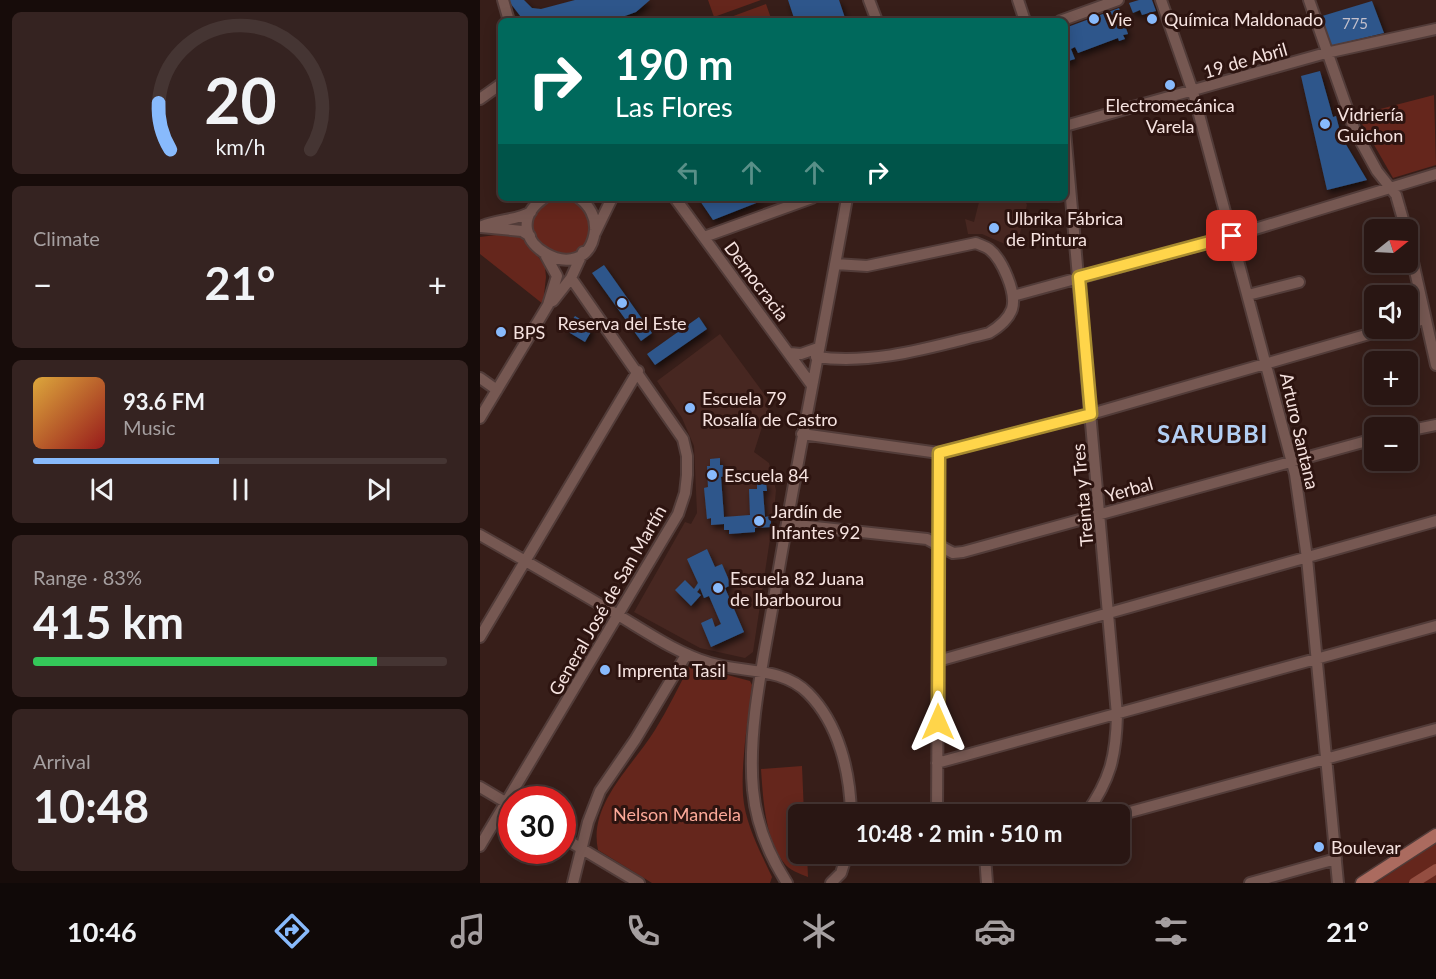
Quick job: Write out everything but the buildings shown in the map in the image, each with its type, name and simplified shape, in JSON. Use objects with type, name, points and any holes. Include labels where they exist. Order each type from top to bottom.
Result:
[{"type":"main road","points":[[1362,883],[1436,835]]},
{"type":"street","points":[[496,0],[501,18]]},
{"type":"street","points":[[503,0],[508,18]]},
{"type":"street","points":[[869,0],[876,18]]},
{"type":"street","points":[[1018,0],[1024,18]]},
{"type":"street","points":[[1068,18],[1118,0]]},
{"type":"street","name":"Arturo Santana","points":[[1161,0],[1193,92],[1292,460],[1307,558],[1338,883]]},
{"type":"street","points":[[1309,0],[1326,53],[1362,146],[1400,201],[1404,219]]},
{"type":"street","name":"19 de Abril","points":[[1068,125],[1326,53],[1436,29]]},
{"type":"street","points":[[480,99],[498,86]]},
{"type":"street","name":"Treinta y Tres","points":[[1068,162],[1117,715],[1116,740],[1110,773],[1092,804]]},
{"type":"street","points":[[1013,296],[1232,236],[1436,174]]},
{"type":"street","points":[[480,227],[491,222],[517,219],[531,212],[541,201]]},
{"type":"street","points":[[582,201],[593,216],[595,229],[591,241]]},
{"type":"street","points":[[480,418],[548,305],[571,278],[611,201]]},
{"type":"street","name":"Democracia","points":[[677,201],[811,384]]},
{"type":"street","points":[[704,237],[804,201]]},
{"type":"street","points":[[786,883],[762,833],[753,792],[752,750],[762,672],[802,434],[846,201]]},
{"type":"street","points":[[531,212],[528,221],[530,236],[536,248],[546,256],[556,271],[557,279],[548,305]]},
{"type":"street","points":[[480,227],[522,231],[530,236]]},
{"type":"street","points":[[790,353],[817,352],[870,359],[894,356],[989,333],[1007,318],[1012,308],[1013,296],[998,259],[988,248],[976,243],[867,266],[835,264]]},
{"type":"street","points":[[546,256],[565,260],[583,252]]},
{"type":"street","points":[[1415,273],[1436,365]]},
{"type":"street","name":"General José de San Martín","points":[[519,786],[678,514],[685,493],[687,475],[687,456],[683,439],[639,371],[571,278]]},
{"type":"street","points":[[1248,295],[1299,282]]},
{"type":"street","points":[[1418,321],[1425,319]]},
{"type":"street","points":[[802,434],[939,453],[1091,414],[1364,335]]},
{"type":"street","points":[[480,637],[639,371]]},
{"type":"street","points":[[480,378],[497,390]]},
{"type":"street","points":[[1418,429],[1436,425]]},
{"type":"street","name":"Yerbal","points":[[787,524],[927,539],[953,552],[963,552],[1364,442]]},
{"type":"street","points":[[937,804],[939,453]]},
{"type":"street","points":[[938,661],[1436,521]]},
{"type":"street","points":[[480,535],[686,655],[712,664],[778,675],[795,682],[818,704],[830,722],[846,770],[850,804]]},
{"type":"street","points":[[937,763],[1436,626]]},
{"type":"street","points":[[573,883],[600,791],[635,740],[686,655]]},
{"type":"street","points":[[1130,812],[1436,729]]},
{"type":"street","points":[[480,787],[498,798]]},
{"type":"street","name":"General José de San Martín","points":[[480,846],[498,819]]},
{"type":"street","points":[[576,845],[639,883]]},
{"type":"street","points":[[1250,883],[1336,859]]},
{"type":"street","points":[[831,883],[841,873],[844,864]]},
{"type":"street","points":[[987,883],[988,864]]},
{"type":"shaded area","name":"Ulbrika Fábrica de Pintura","points":[[979,201],[1025,201],[1027,205],[1016,249],[982,234],[968,234],[965,219],[974,222]]},
{"type":"shaded area","points":[[720,334],[770,402],[754,452],[769,463],[776,490],[774,512],[753,652],[745,658],[700,648],[634,612],[685,522],[691,524],[697,513],[694,446],[682,418],[657,381]]},
{"type":"green space","points":[[708,0],[761,0],[714,17]]},
{"type":"green space","points":[[766,4],[771,18],[728,18]]},
{"type":"green space","points":[[1434,95],[1436,165],[1393,178],[1357,115]]},
{"type":"green space","points":[[541,201],[582,201],[591,210],[591,241],[572,258],[532,242],[531,212]]},
{"type":"green space","points":[[504,234],[526,238],[545,267],[543,304],[480,254],[480,237]]},
{"type":"green space","name":"Nelson Mandela","points":[[690,665],[750,681],[752,685],[744,754],[744,806],[750,827],[772,877],[770,883],[652,883],[598,850],[597,833],[606,801],[614,786],[655,730]]},
{"type":"green space","points":[[802,766],[804,804],[788,804],[788,864],[807,864],[808,877],[795,872],[786,865],[773,842],[766,818],[761,769]]},
{"type":"green space","points":[[1436,843],[1436,883],[1376,883]]},
{"type":"waterway","points":[[1414,883],[1436,869]]},
{"type":"place","name":"Vie","points":[[1094,19]]},
{"type":"place","name":"Química Maldonado","points":[[1152,19]]},
{"type":"place","name":"Electromecánica Varela","points":[[1170,85]]},
{"type":"place","name":"Vidriería Guichon","points":[[1325,124]]},
{"type":"place","name":"Ulbrika Fábrica de Pintura","points":[[994,228]]},
{"type":"place","name":"Reserva del Este","points":[[622,303]]},
{"type":"place","name":"BPS","points":[[501,332]]},
{"type":"place","name":"Escuela 79 Rosalía de Castro","points":[[690,408]]},
{"type":"place","name":"Escuela 84","points":[[712,475]]},
{"type":"place","name":"Jardín de Infantes 92","points":[[759,521]]},
{"type":"place","name":"Escuela 82 Juana de Ibarbourou","points":[[718,588]]},
{"type":"place","name":"Imprenta Tasil","points":[[605,670]]},
{"type":"place","name":"Boulevar","points":[[1319,847]]},
{"type":"district","name":"SARUBBI","points":[[1213,433]]},
{"type":"route","points":[[938,722],[939,453],[1091,414],[1079,277],[1232,236]]}]
